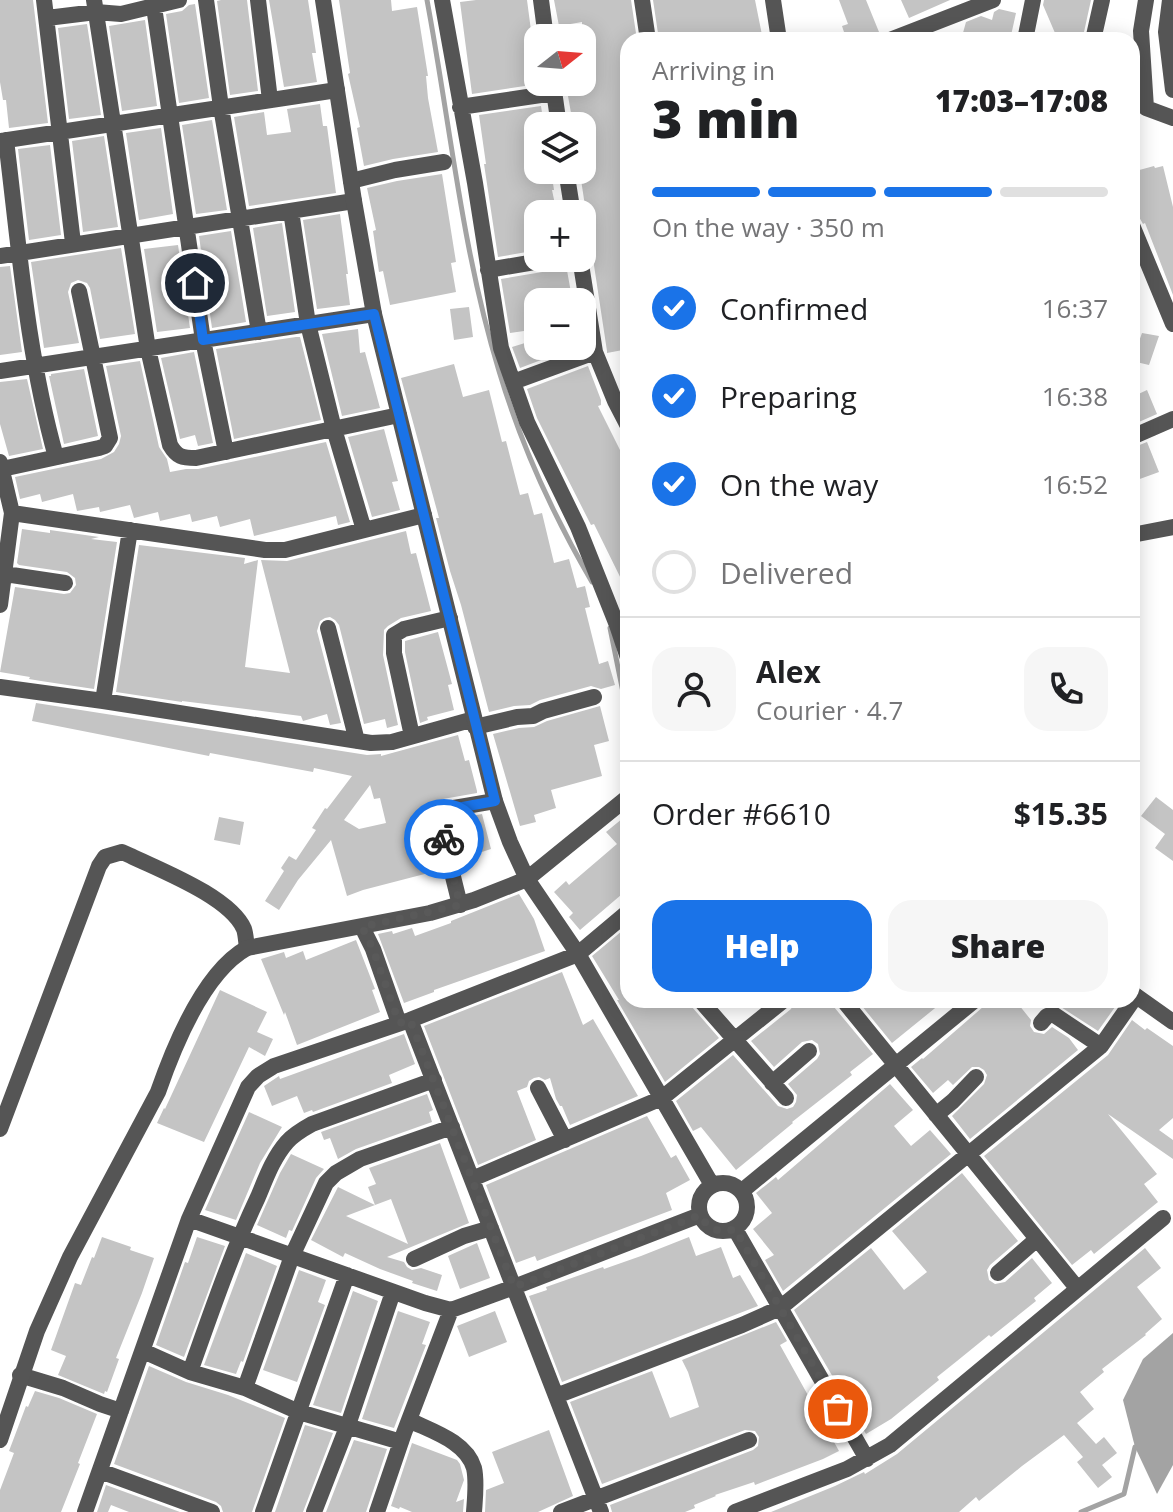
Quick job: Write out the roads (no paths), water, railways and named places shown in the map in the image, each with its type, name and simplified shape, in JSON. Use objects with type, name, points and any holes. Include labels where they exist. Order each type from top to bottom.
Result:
[{"type":"street","points":[[44,0],[73,243]]},
{"type":"street","points":[[47,18],[95,6],[121,14],[154,3],[179,0]]},
{"type":"street","points":[[206,0],[259,332]]},
{"type":"street","points":[[258,0],[270,100]]},
{"type":"street","points":[[323,0],[374,314],[495,801],[527,879],[578,954],[712,1185]]},
{"type":"street","points":[[442,0],[501,348],[527,422],[578,527],[620,634]]},
{"type":"street","points":[[541,0],[544,24]]},
{"type":"street","points":[[642,0],[647,32]]},
{"type":"street","points":[[773,0],[778,32]]},
{"type":"street","points":[[910,32],[993,0]]},
{"type":"street","points":[[1027,32],[1033,0]]},
{"type":"street","points":[[1095,32],[1102,0]]},
{"type":"street","points":[[1146,0],[1141,31],[1146,108],[1173,118]]},
{"type":"street","points":[[1170,0],[1166,32],[1173,90]]},
{"type":"street","points":[[154,3],[203,340],[226,452]]},
{"type":"street","points":[[95,6],[148,349],[174,452],[181,458],[196,458],[399,415]]},
{"type":"street","points":[[56,457],[35,366],[3,141],[337,90]]},
{"type":"street","points":[[460,107],[524,93]]},
{"type":"street","points":[[351,181],[444,162]]},
{"type":"street","points":[[0,256],[354,201]]},
{"type":"street","points":[[291,211],[308,324],[334,429],[364,530]]},
{"type":"street","points":[[1140,246],[1173,324]]},
{"type":"street","points":[[488,270],[524,264]]},
{"type":"street","points":[[0,605],[12,513],[1,465],[105,446],[110,438],[79,291]]},
{"type":"street","points":[[0,371],[374,314]]},
{"type":"street","points":[[596,354],[620,395]]},
{"type":"street","points":[[513,382],[573,360]]},
{"type":"street","points":[[1140,433],[1173,419]]},
{"type":"street","points":[[12,513],[265,550],[285,550],[424,515]]},
{"type":"street","points":[[1140,533],[1173,527]]},
{"type":"street","points":[[103,701],[130,530]]},
{"type":"street","points":[[5,574],[65,583]]},
{"type":"street","points":[[412,736],[394,653],[394,635],[404,629],[450,618]]},
{"type":"street","points":[[328,628],[357,741]]},
{"type":"street","points":[[0,687],[371,743],[392,742],[475,723],[533,716],[594,697]]},
{"type":"street","points":[[460,905],[439,814],[448,809],[495,801]]},
{"type":"street","points":[[0,1440],[20,1375],[70,1257],[153,1102],[199,998],[226,962],[247,948],[460,905],[527,879],[620,803]]},
{"type":"street","points":[[0,1129],[105,857],[122,852],[214,898],[235,915],[245,931],[247,948]]},
{"type":"street","points":[[85,1512],[189,1219],[248,1087],[274,1066],[404,1022],[578,954],[620,919]]},
{"type":"street","points":[[362,927],[404,1022],[434,1080],[598,1506]]},
{"type":"street","points":[[1140,999],[1173,1022]]},
{"type":"street","points":[[707,1008],[786,1098]]},
{"type":"street","points":[[472,1179],[662,1098],[774,1008]]},
{"type":"street","points":[[850,1008],[1077,1288]]},
{"type":"street","points":[[742,1191],[966,1008]]},
{"type":"street","points":[[556,1396],[780,1308],[1101,1046],[1126,1008]]},
{"type":"street","points":[[1041,1023],[1053,1014],[1101,1046]]},
{"type":"street","points":[[772,1083],[809,1051]]},
{"type":"street","points":[[936,1115],[976,1077]]},
{"type":"street","points":[[190,1372],[239,1238],[276,1156],[288,1141],[299,1131],[351,1109],[434,1080]]},
{"type":"street","points":[[538,1088],[565,1140]]},
{"type":"street","points":[[245,1388],[292,1256],[326,1183],[336,1173],[360,1159],[452,1127]]},
{"type":"street","points":[[728,1183],[742,1191],[748,1205],[747,1212],[741,1225],[735,1229],[719,1231],[711,1228],[700,1215],[699,1201],[712,1185],[728,1183]]},
{"type":"street","points":[[189,1219],[451,1310],[700,1215]]},
{"type":"street","points":[[735,1512],[847,1469],[890,1445],[1163,1218]]},
{"type":"street","points":[[414,1259],[464,1236],[491,1228]]},
{"type":"street","points":[[735,1229],[867,1459]]},
{"type":"street","points":[[998,1273],[1037,1239]]},
{"type":"street","points":[[263,1512],[347,1275]]},
{"type":"street","points":[[314,1512],[393,1292]]},
{"type":"street","points":[[377,1512],[451,1310]]},
{"type":"street","points":[[143,1351],[190,1372],[245,1388],[299,1412],[401,1442]]},
{"type":"street","points":[[20,1375],[121,1411]]},
{"type":"street","points":[[409,1420],[460,1447],[468,1455],[474,1469],[474,1512]]},
{"type":"street","points":[[561,1512],[598,1506],[749,1440]]},
{"type":"street","points":[[100,1471],[207,1511]]},
{"type":"waterway","points":[[427,0],[466,233],[499,371],[539,479],[592,582]]},
{"type":"waterway","points":[[610,628],[620,677]]},
{"type":"waterway","points":[[1081,1512],[1124,1494],[1135,1447]]}]
